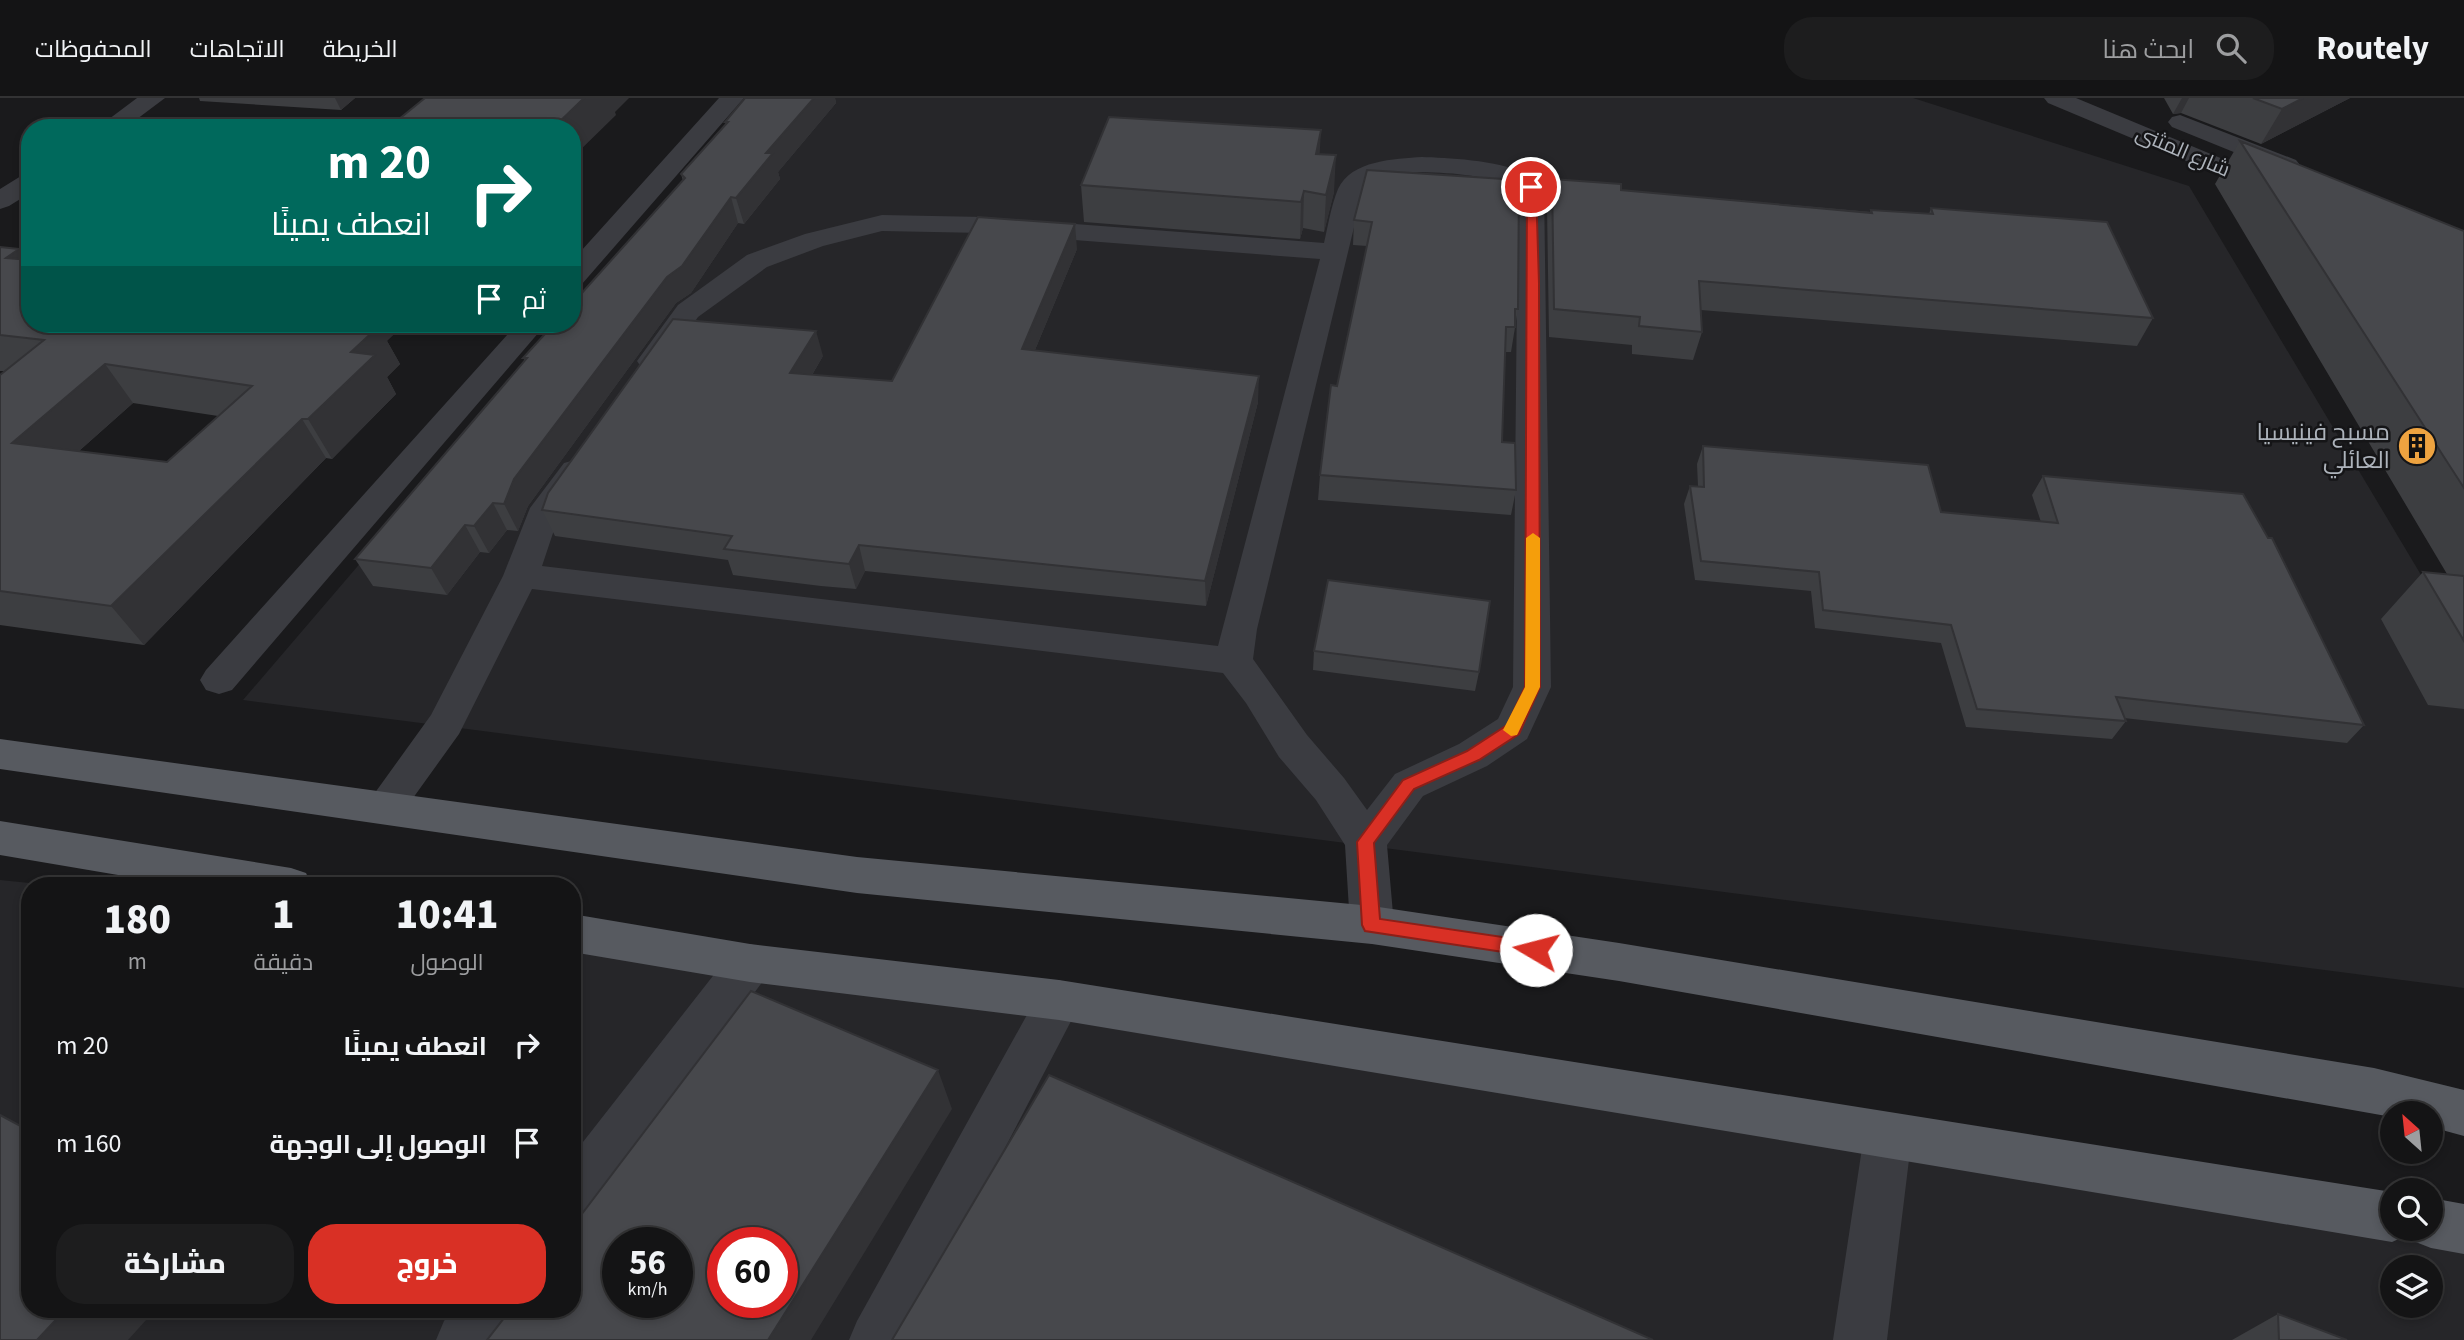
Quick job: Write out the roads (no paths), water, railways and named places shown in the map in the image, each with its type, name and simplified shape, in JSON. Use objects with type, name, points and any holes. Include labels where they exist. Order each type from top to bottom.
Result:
[{"type":"main road","points":[[0,754],[857,875],[1371,925],[1619,962],[2374,1090],[2464,1113]]},
{"type":"main road","points":[[0,838],[236,877]]},
{"type":"main road","points":[[581,935],[750,963],[1059,1000],[2380,1215]]},
{"type":"main road","points":[[2443,1225],[2464,1229]]},
{"type":"street","points":[[122,119],[153,98]]},
{"type":"street","points":[[581,268],[732,98]]},
{"type":"street","name":"شارع المثنى","points":[[2056,98],[2301,201]]},
{"type":"street","name":"شارع المثنى","points":[[2160,113],[2312,175]]},
{"type":"street","points":[[1366,842],[1409,785],[1473,755],[1513,729],[1532,687],[1531,187],[1519,178],[1497,172],[1432,165],[1394,168],[1363,177],[1351,189],[1239,629],[1234,661],[1293,746],[1330,789],[1366,842],[1371,925]]},
{"type":"street","points":[[0,201],[21,187]]},
{"type":"street","points":[[634,387],[688,311],[757,261],[814,240],[882,223],[984,225],[1334,252]]},
{"type":"street","points":[[219,680],[524,333]]},
{"type":"street","points":[[384,808],[445,724],[521,576],[542,516],[588,451]]},
{"type":"street","points":[[521,576],[1234,661]]},
{"type":"street","points":[[581,1184],[750,963]]},
{"type":"street","points":[[876,1340],[1059,1000]]},
{"type":"street","points":[[1860,1340],[1888,1135]]},
{"type":"street","points":[[463,1340],[479,1318]]},
{"type":"place","name":"مسبح فينيسيا العائلي","points":[[2417,446]]}]
